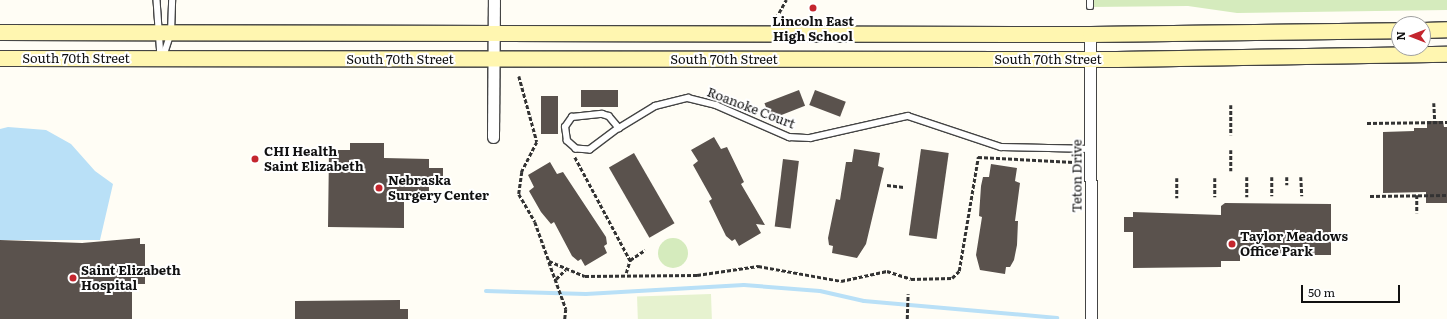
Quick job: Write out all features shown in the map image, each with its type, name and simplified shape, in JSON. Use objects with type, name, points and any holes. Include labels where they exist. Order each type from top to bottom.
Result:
[{"type":"main road","points":[[1431,30],[1447,29]]},
{"type":"main road","name":"South 70th Street","points":[[0,32],[1090,34],[1391,30]]},
{"type":"main road","name":"South 70th Street","points":[[0,58],[1091,59],[1447,54]]},
{"type":"street","points":[[493,137],[494,0]]},
{"type":"street","name":"Teton Drive","points":[[1090,34],[1091,319]]},
{"type":"lane","points":[[157,0],[164,33],[162,59]]},
{"type":"lane","points":[[162,59],[164,33],[172,0]]},
{"type":"lane","points":[[1090,0],[1090,7]]},
{"type":"lane","name":"Roanoke Court","points":[[619,128],[609,116],[577,115],[568,121],[564,134],[571,146],[590,150],[619,128],[655,106],[688,98],[716,105],[782,135],[796,137],[817,137],[908,116],[1005,147],[1090,149]]},
{"type":"path","points":[[776,18],[786,0]]},
{"type":"path","points":[[518,76],[537,142],[517,189],[535,222],[564,303],[565,319]]},
{"type":"path","points":[[1434,103],[1435,122]]},
{"type":"path","points":[[1231,106],[1231,135]]},
{"type":"path","points":[[1367,123],[1447,122]]},
{"type":"path","points":[[1231,150],[1231,171]]},
{"type":"path","points":[[575,157],[630,260]]},
{"type":"path","points":[[549,261],[566,270],[599,278],[626,273],[697,275],[758,266],[841,281],[887,271],[911,278],[952,278],[959,271],[978,157],[1074,162]]},
{"type":"path","points":[[1247,177],[1247,197]]},
{"type":"path","points":[[1272,177],[1272,196]]},
{"type":"path","points":[[1287,177],[1287,185]]},
{"type":"path","points":[[1301,177],[1302,196]]},
{"type":"path","points":[[1177,178],[1177,198]]},
{"type":"path","points":[[1215,178],[1215,197]]},
{"type":"path","points":[[887,185],[904,187]]},
{"type":"path","points":[[1417,195],[1418,213]]},
{"type":"path","points":[[1370,196],[1447,195]]},
{"type":"path","points":[[626,273],[630,260],[645,250]]},
{"type":"path","points":[[556,280],[566,270]]},
{"type":"path","points":[[907,319],[908,294]]},
{"type":"green space","points":[[1090,0],[1447,0],[1447,10],[1237,13],[1188,6],[1090,7]]},
{"type":"green space","points":[[673,238],[684,242],[688,253],[684,264],[673,268],[662,264],[658,253],[662,242]]},
{"type":"green space","points":[[711,294],[712,319],[638,319],[637,297]]},
{"type":"water","points":[[8,127],[46,130],[71,144],[95,171],[113,184],[100,240],[0,240],[0,129]]},
{"type":"building","points":[[581,90],[618,90],[618,107],[581,107]]},
{"type":"building","points":[[799,90],[805,106],[771,119],[764,103]]},
{"type":"building","points":[[815,90],[846,102],[840,117],[809,105]]},
{"type":"building","points":[[541,96],[558,96],[558,134],[541,134]]},
{"type":"building","points":[[1427,121],[1443,121],[1444,127],[1447,127],[1447,203],[1426,203],[1426,192],[1383,193],[1383,132],[1414,131],[1414,128],[1427,128]]},
{"type":"building","points":[[714,137],[721,149],[727,147],[744,182],[741,184],[765,225],[756,224],[761,233],[739,246],[735,239],[732,241],[726,236],[709,201],[712,199],[693,165],[698,161],[691,150]]},
{"type":"building","name":"Nebraska Surgery Center","points":[[350,143],[384,143],[384,158],[429,159],[429,168],[443,168],[443,183],[429,183],[429,193],[404,193],[404,228],[328,227],[329,150],[350,150]]},
{"type":"building","points":[[854,149],[880,153],[878,166],[884,168],[866,244],[857,258],[832,253],[833,246],[829,245],[828,238],[836,199],[840,200],[846,162],[852,162]]},
{"type":"building","points":[[921,149],[949,153],[937,239],[909,235]]},
{"type":"building","points":[[634,153],[674,223],[649,238],[609,168]]},
{"type":"building","points":[[783,159],[799,161],[791,228],[775,226]]},
{"type":"building","points":[[550,162],[557,174],[563,172],[606,237],[607,244],[604,246],[607,253],[585,266],[581,259],[578,261],[572,256],[554,222],[551,224],[541,212],[529,191],[534,187],[528,175]]},
{"type":"building","points":[[991,164],[1017,168],[1015,181],[1020,183],[1015,221],[1018,221],[1017,245],[1014,260],[1010,267],[1006,267],[1005,274],[980,270],[976,255],[982,217],[979,216],[981,186],[983,177],[989,177]]},
{"type":"building","name":"Taylor Meadows Office Park","points":[[1225,203],[1331,204],[1331,255],[1240,255],[1240,261],[1221,261],[1221,267],[1133,268],[1133,232],[1124,232],[1124,217],[1133,217],[1133,212],[1221,215],[1221,206]]},
{"type":"building","name":"Saint Elizabeth Hospital","points":[[140,238],[140,244],[145,244],[145,284],[132,284],[132,319],[0,319],[0,240],[82,243]]},
{"type":"building","points":[[400,300],[400,309],[408,309],[408,319],[295,319],[295,301]]},
{"type":"waterway","points":[[486,291],[586,294],[744,285],[820,291],[864,301],[1057,318]]},
{"type":"place","name":"Lincoln East High School","points":[[813,8]]},
{"type":"place","name":"CHI Health Saint Elizabeth","points":[[255,159]]},
{"type":"place","name":"Nebraska Surgery Center","points":[[379,188]]},
{"type":"place","name":"Taylor Meadows Office Park","points":[[1232,244]]},
{"type":"place","name":"Saint Elizabeth Hospital","points":[[73,278]]}]
